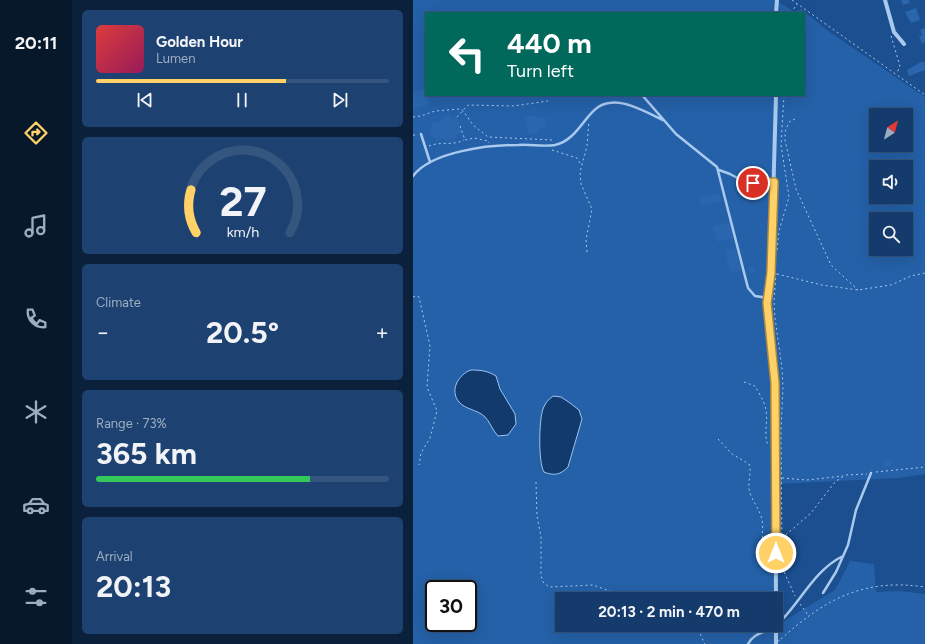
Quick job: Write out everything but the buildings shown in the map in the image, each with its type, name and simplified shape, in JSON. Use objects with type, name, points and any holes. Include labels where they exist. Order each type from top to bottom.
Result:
[{"type":"street","points":[[776,12],[777,0]]},
{"type":"street","points":[[885,0],[894,32],[904,44]]},
{"type":"street","points":[[776,96],[771,273],[768,298],[768,320],[774,366],[776,592]]},
{"type":"street","points":[[775,644],[776,632]]},
{"type":"lane","points":[[643,96],[676,134],[713,162],[719,170],[748,288],[755,296],[768,298]]},
{"type":"lane","points":[[413,176],[430,162],[449,155],[490,146],[557,145],[574,135],[600,105],[614,102],[627,105],[663,120]]},
{"type":"lane","points":[[421,134],[430,162]]},
{"type":"lane","points":[[719,170],[747,183],[774,182]]},
{"type":"lane","points":[[823,593],[836,572],[843,556],[851,535],[856,510],[871,473]]},
{"type":"lane","points":[[783,619],[820,572],[843,556]]},
{"type":"lane","points":[[748,644],[752,637],[761,632]]},
{"type":"path","points":[[792,0],[925,95]]},
{"type":"path","points":[[792,12],[797,4]]},
{"type":"path","points":[[895,52],[900,66],[897,74]]},
{"type":"path","points":[[777,251],[779,231],[789,197],[781,145],[784,96]]},
{"type":"path","points":[[457,117],[468,105],[514,106],[548,101]]},
{"type":"path","points":[[413,117],[435,111],[462,110]]},
{"type":"path","points":[[462,110],[473,126],[488,137],[552,140]]},
{"type":"path","points":[[587,252],[586,240],[592,209],[581,184],[581,166],[589,133],[588,119]]},
{"type":"path","points":[[795,119],[789,122],[785,132],[785,140],[796,189],[831,265],[858,290]]},
{"type":"path","points":[[460,126],[465,140]]},
{"type":"path","points":[[488,137],[490,146]]},
{"type":"path","points":[[425,148],[440,142],[456,143],[474,138],[489,141]]},
{"type":"path","points":[[551,150],[577,158],[581,166]]},
{"type":"path","points":[[776,270],[774,302],[783,387],[781,478],[783,564],[789,585],[808,615]]},
{"type":"path","points":[[771,273],[822,286],[858,290],[891,285],[911,276],[925,273]]},
{"type":"path","points":[[413,297],[416,296],[419,298],[428,334],[430,352],[427,387],[437,411],[430,438],[421,453],[419,465]]},
{"type":"path","points":[[744,382],[753,384],[757,389],[766,411],[765,425],[767,441],[770,446],[775,445]]},
{"type":"path","points":[[776,478],[807,480],[925,467]]},
{"type":"path","points":[[536,482],[537,516],[541,537],[541,575],[546,585],[555,587],[571,584],[593,585],[612,592]]},
{"type":"path","points":[[775,644],[808,615],[832,601],[865,589],[896,585],[925,587]]},
{"type":"path","points":[[699,632],[705,644]]},
{"type":"shaded area","points":[[413,0],[775,0],[795,12],[425,12],[425,96],[805,96],[805,12],[828,31],[925,97],[925,474],[898,478],[776,484],[776,592],[555,592],[555,632],[783,632],[783,622],[835,590],[850,561],[874,564],[876,592],[899,591],[925,594],[925,644],[413,644]]},
{"type":"shaded area","points":[[801,9],[805,12],[795,12]]},
{"type":"shaded area","points":[[471,370],[484,371],[496,376],[500,389],[515,414],[516,424],[508,435],[498,436],[484,416],[459,402],[456,397],[455,388],[459,379]]},
{"type":"shaded area","points":[[553,396],[561,397],[579,410],[582,419],[568,467],[560,473],[551,474],[544,472],[542,467],[540,441],[543,409]]},
{"type":"route","points":[[753,183],[774,182],[771,273],[767,303],[775,383],[776,553]]}]
